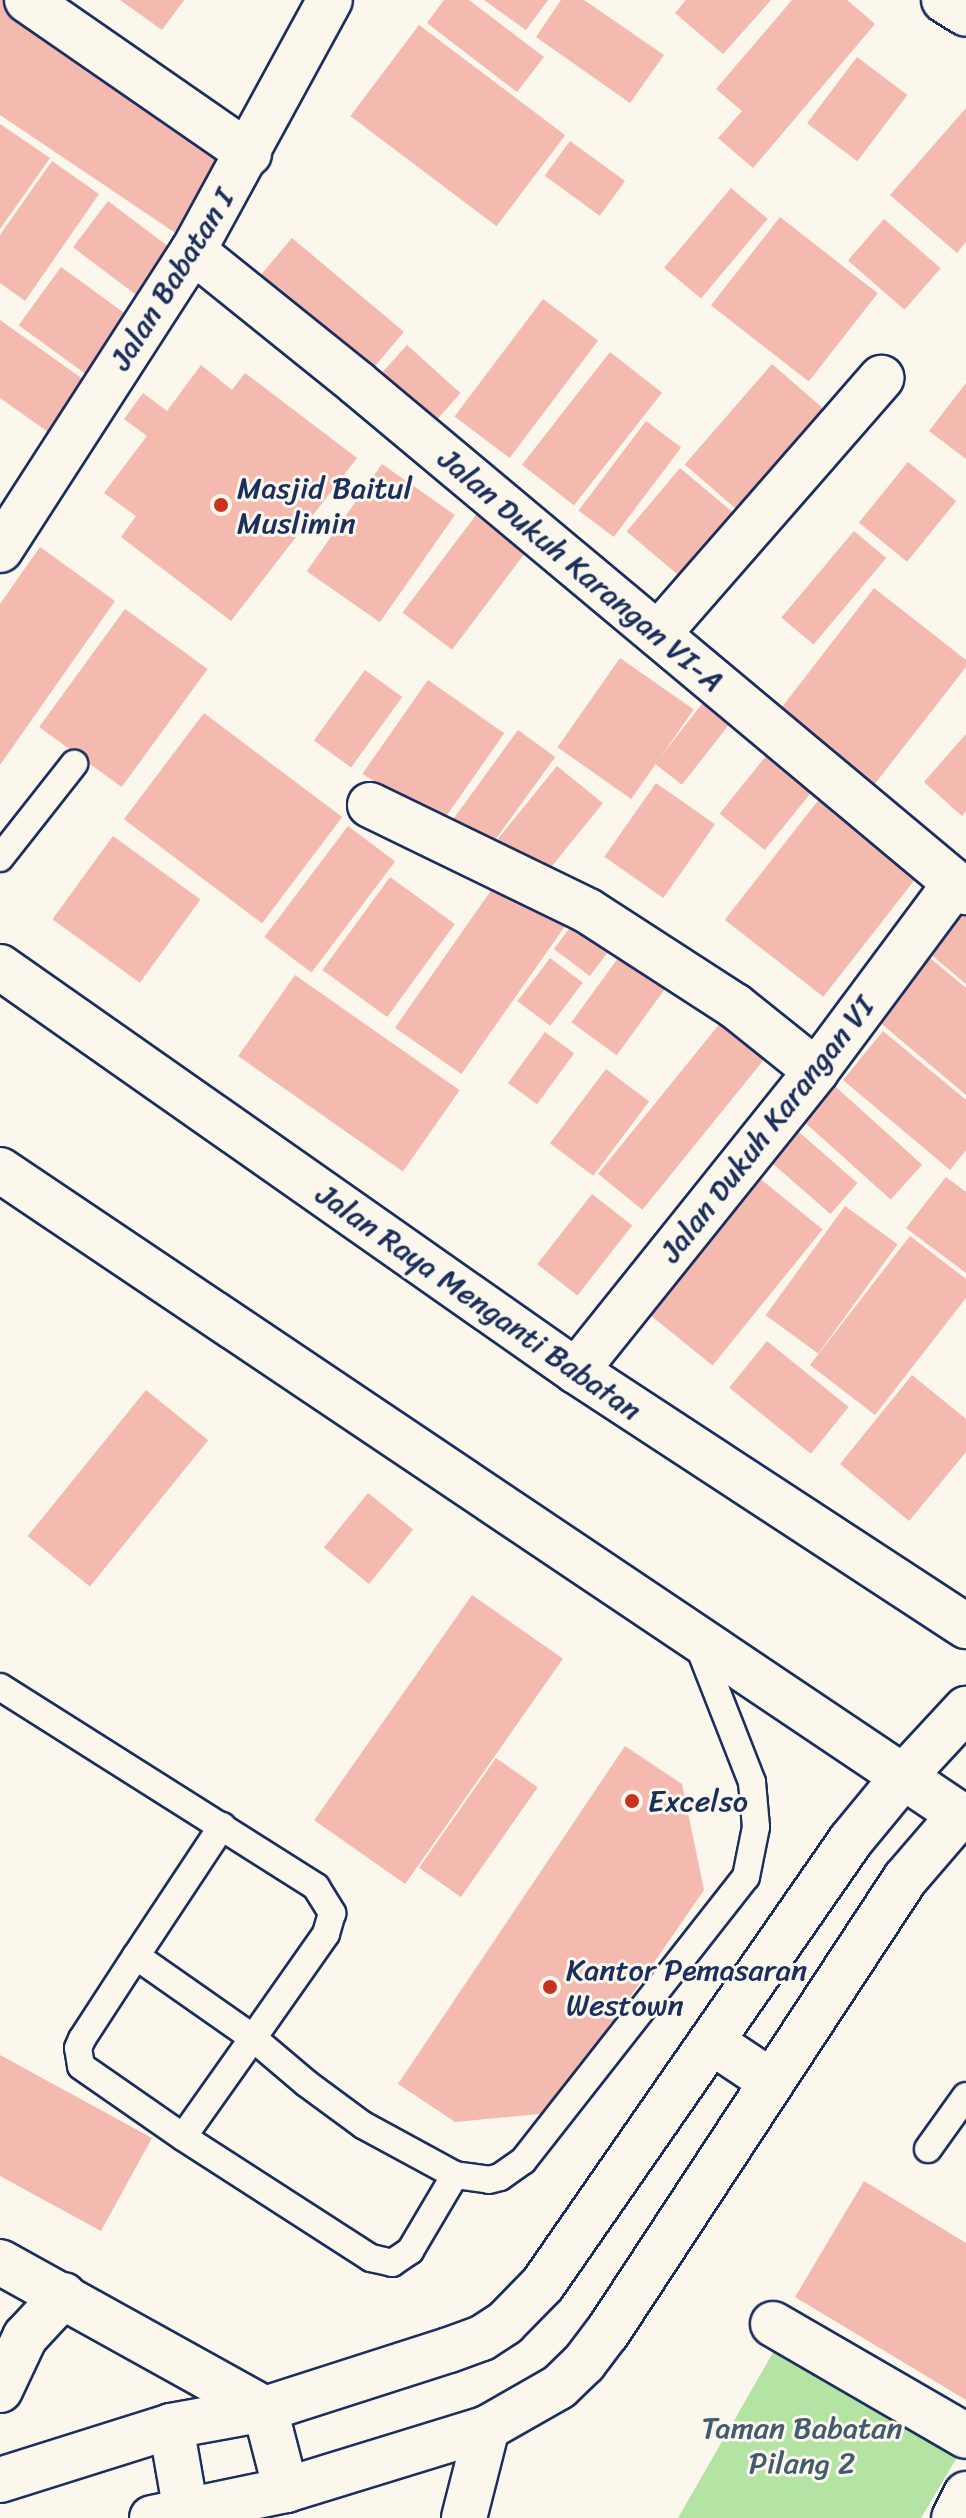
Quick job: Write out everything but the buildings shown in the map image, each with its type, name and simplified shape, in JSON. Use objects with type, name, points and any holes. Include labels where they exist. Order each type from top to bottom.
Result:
[{"type":"street","points":[[27,0],[249,154]]},
{"type":"street","name":"Jalan Babatan I","points":[[0,550],[193,251],[249,154],[330,0]]},
{"type":"street","points":[[944,0],[966,14]]},
{"type":"street","name":"Jalan Dukuh Karangan VI-A","points":[[193,251],[658,634],[960,888]]},
{"type":"street","points":[[658,634],[881,378]]},
{"type":"street","points":[[370,805],[588,911],[735,1006],[816,1071]]},
{"type":"street","name":"Jalan Dukuh Karangan VI","points":[[576,1371],[960,888]]},
{"type":"street","name":"Jalan Raya Menganti Babatan","points":[[0,967],[576,1371],[966,1626]]},
{"type":"street","points":[[0,1170],[696,1639],[916,1765],[964,1814],[905,1879],[584,2363],[539,2401],[487,2428],[264,2503],[169,2515],[171,2426]]},
{"type":"street","points":[[0,2480],[171,2426],[265,2409],[449,2350],[482,2338],[505,2323],[543,2284],[851,1840],[966,1709]]},
{"type":"street","points":[[851,1840],[905,1879]]},
{"type":"street","points":[[712,2042],[772,2082]]},
{"type":"street","points":[[0,2262],[265,2409]]},
{"type":"street","points":[[0,2390],[25,2337],[64,2295]]},
{"type":"street","points":[[773,2324],[966,2436]]},
{"type":"street","points":[[264,2503],[265,2409]]},
{"type":"street","points":[[464,2518],[487,2428]]},
{"type":"street","points":[[954,2518],[966,2494]]},
{"type":"lane","points":[[0,858],[74,764]]},
{"type":"lane","points":[[136,1956],[253,2038],[363,2125],[455,2175],[489,2180],[500,2177],[523,2161],[746,1877],[756,1827],[752,1782],[696,1639]]},
{"type":"lane","points":[[0,1687],[316,1887],[332,1913],[326,1934],[183,2137]]},
{"type":"lane","points":[[222,1826],[82,2039],[78,2048],[81,2066],[183,2137],[371,2258],[392,2263],[410,2251],[455,2175]]},
{"type":"lane","points":[[928,2149],[966,2096]]},
{"type":"green space","name":"Taman Babatan Pilang 2","points":[[775,2349],[959,2454],[921,2518],[678,2518]]},
{"type":"place","name":"Masjid Baitul Muslimin","points":[[221,505]]},
{"type":"place","name":"Excelso","points":[[632,1801]]},
{"type":"place","name":"Kantor Pemasaran Westown","points":[[550,1987]]}]
